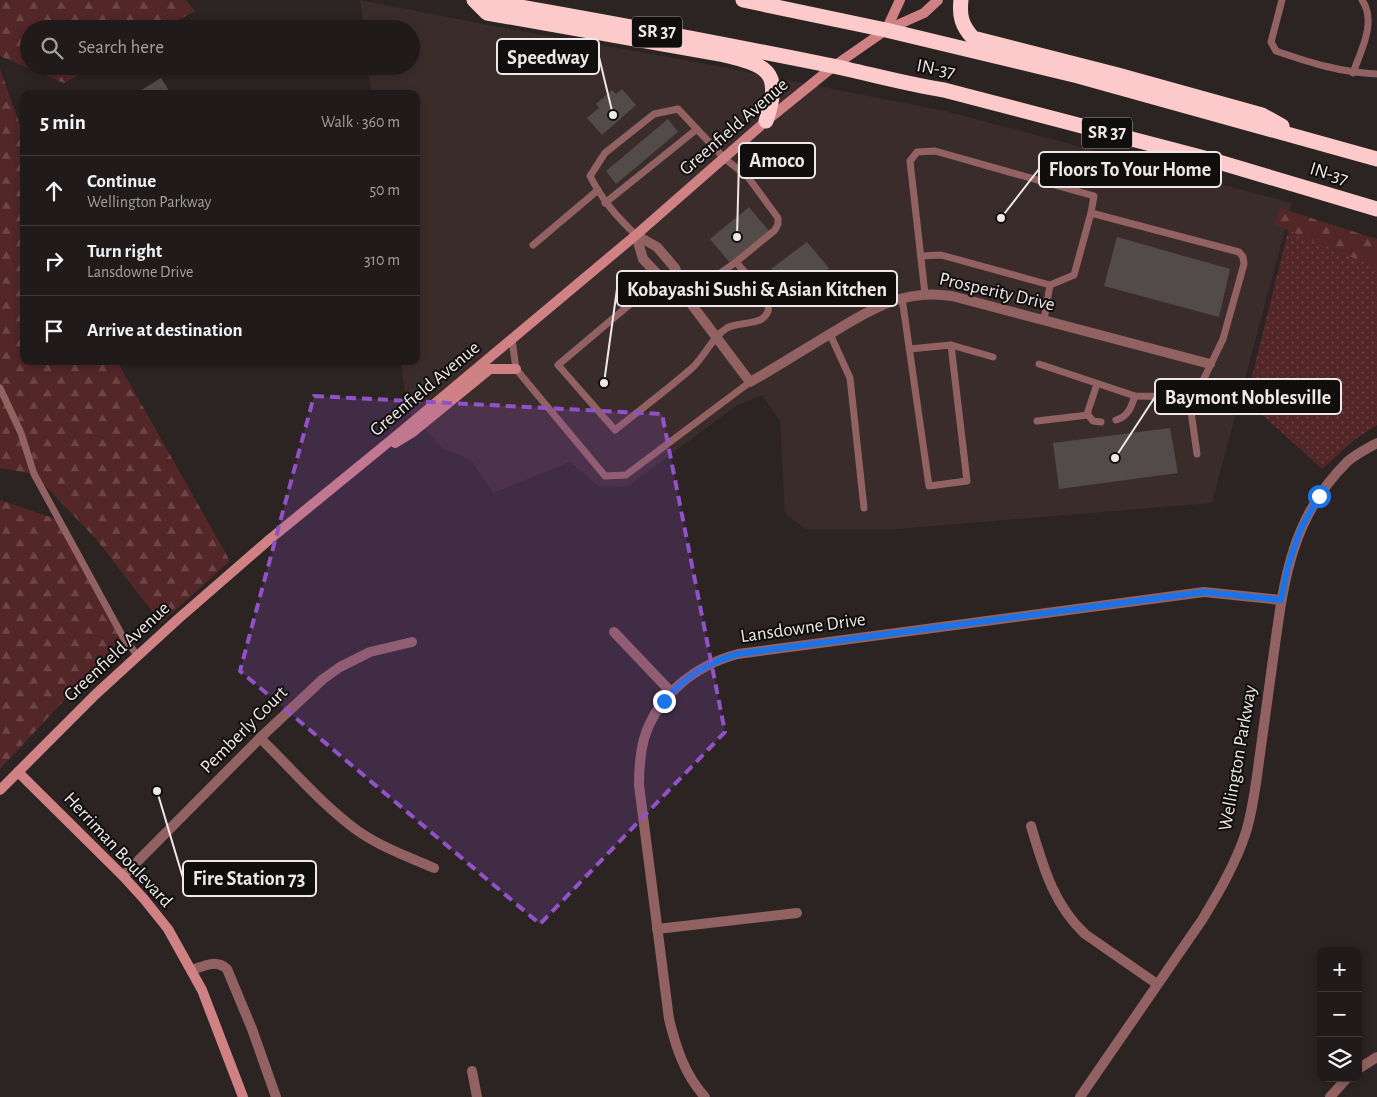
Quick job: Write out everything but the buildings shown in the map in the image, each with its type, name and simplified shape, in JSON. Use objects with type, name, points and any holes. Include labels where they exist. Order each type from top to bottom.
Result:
[{"type":"highway","points":[[474,0],[487,13],[720,54],[752,62],[769,74],[773,86],[773,101],[766,121]]},
{"type":"highway","name":"IN-37","points":[[480,0],[649,30],[834,66],[910,85],[944,90],[1212,160],[1377,209]]},
{"type":"highway","name":"IN-37","points":[[743,0],[886,30],[1078,76],[1377,159]]},
{"type":"highway","points":[[961,0],[961,20],[967,32],[973,38],[1118,75],[1262,115],[1300,137]]},
{"type":"main road","points":[[886,30],[900,0]]},
{"type":"main road","name":"Greenfield Avenue","points":[[0,790],[96,694],[270,539],[636,235],[766,121],[834,66],[886,30],[924,12],[938,0]]},
{"type":"main road","points":[[366,460],[413,432],[490,369],[516,369]]},
{"type":"main road","name":"Herriman Boulevard","points":[[18,772],[123,876],[168,930],[192,970],[210,1008],[243,1097]]},
{"type":"street","points":[[636,235],[643,259],[661,278],[686,296]]},
{"type":"street","points":[[636,235],[658,247],[675,268],[686,296],[750,382]]},
{"type":"street","name":"Prosperity Drive","points":[[750,382],[878,306],[902,298],[925,294],[952,296],[1210,364]]},
{"type":"street","name":"Wellington Parkway","points":[[1080,1097],[1219,892],[1232,866],[1246,832],[1255,788],[1281,600],[1288,566],[1300,530],[1319,496],[1350,460],[1377,443]]},
{"type":"street","name":"Lansdowne Drive","points":[[705,1097],[690,1077],[676,1047],[668,1019],[639,785],[639,766],[644,738],[650,725],[671,692],[694,672],[722,658],[738,654],[1204,592],[1281,600]]},
{"type":"street","points":[[614,632],[671,692]]},
{"type":"street","name":"Pemberly Court","points":[[123,876],[260,738],[323,679],[340,667],[370,652],[412,642]]},
{"type":"street","points":[[260,738],[339,816],[358,831],[377,842],[434,868]]},
{"type":"street","points":[[1031,826],[1049,883],[1057,900],[1075,925],[1157,984]]},
{"type":"street","points":[[657,929],[797,913]]},
{"type":"street","points":[[192,970],[212,964],[223,966],[227,969],[252,1029],[276,1097]]},
{"type":"street","points":[[1362,1066],[1377,1057]]},
{"type":"street","points":[[472,1071],[477,1097]]},
{"type":"street","points":[[1330,1097],[1343,1082]]},
{"type":"lane","points":[[1282,0],[1271,42],[1276,51],[1326,67],[1353,73],[1377,74]]},
{"type":"lane","points":[[1353,73],[1370,28],[1367,7],[1362,0]]},
{"type":"lane","points":[[636,235],[617,218],[605,203],[590,176],[605,153],[654,114],[678,109],[724,158],[748,177],[778,218],[775,230],[736,262],[686,296]]},
{"type":"lane","points":[[605,203],[697,129]]},
{"type":"lane","points":[[921,256],[941,254],[1050,285],[1074,275],[1094,196],[935,152],[917,152],[910,161],[925,294]]},
{"type":"lane","points":[[533,245],[598,190]]},
{"type":"lane","points":[[1039,364],[1135,396],[1189,397],[1197,393],[1223,339],[1244,264],[1243,257],[1239,252],[1091,213]]},
{"type":"lane","points":[[661,278],[558,365],[615,430],[694,367],[726,328],[757,321],[768,313],[765,297],[736,262]]},
{"type":"lane","points":[[1044,320],[1050,285]]},
{"type":"lane","points":[[902,298],[929,486],[967,481],[951,345]]},
{"type":"lane","points":[[830,334],[850,378],[864,508]]},
{"type":"lane","points":[[512,339],[516,369],[605,476],[626,474],[750,382]]},
{"type":"lane","points":[[909,349],[951,345],[993,357]]},
{"type":"lane","points":[[1097,384],[1088,415],[1093,421],[1101,422]]},
{"type":"lane","points":[[0,388],[21,433],[34,474],[123,637],[138,656]]},
{"type":"lane","points":[[1116,420],[1129,412],[1135,396]]},
{"type":"lane","points":[[1189,397],[1197,454]]},
{"type":"lane","points":[[1037,421],[1088,415]]},
{"type":"highlighted area","points":[[314,396],[662,414],[725,732],[540,924],[240,671]]},
{"type":"shaded area","points":[[360,0],[701,63],[945,111],[1292,203],[1212,503],[897,529],[806,529],[785,514],[780,421],[762,395],[736,406],[627,487],[599,486],[570,462],[493,493],[471,460],[442,448],[407,410],[401,365],[420,365],[420,90],[371,90],[369,75],[420,75],[420,20],[363,20]]},
{"type":"green space","points":[[0,0],[186,0],[195,11],[178,20],[20,20],[20,64],[0,56]]},
{"type":"green space","points":[[0,69],[20,125],[20,365],[119,365],[230,561],[161,623],[96,539],[34,474],[0,468]]},
{"type":"green space","points":[[45,75],[78,75],[64,83]]},
{"type":"green space","points":[[1280,208],[1377,239],[1377,268],[1274,224]]},
{"type":"green space","points":[[1289,228],[1377,253],[1377,425],[1354,440],[1322,469],[1246,400]]},
{"type":"green space","points":[[0,500],[59,520],[123,637],[0,769]]},
{"type":"place","name":"Speedway","points":[[613,115]]},
{"type":"place","name":"Floors To Your Home","points":[[1001,218]]},
{"type":"place","name":"Amoco","points":[[737,237]]},
{"type":"place","name":"Kobayashi Sushi & Asian Kitchen","points":[[604,383]]},
{"type":"place","name":"Baymont Noblesville","points":[[1115,458]]},
{"type":"place","name":"Fire Station 73","points":[[157,791]]},
{"type":"route","points":[[664,701],[671,692],[694,672],[722,658],[738,654],[1204,592],[1281,600],[1288,566],[1300,530],[1319,496]]}]
